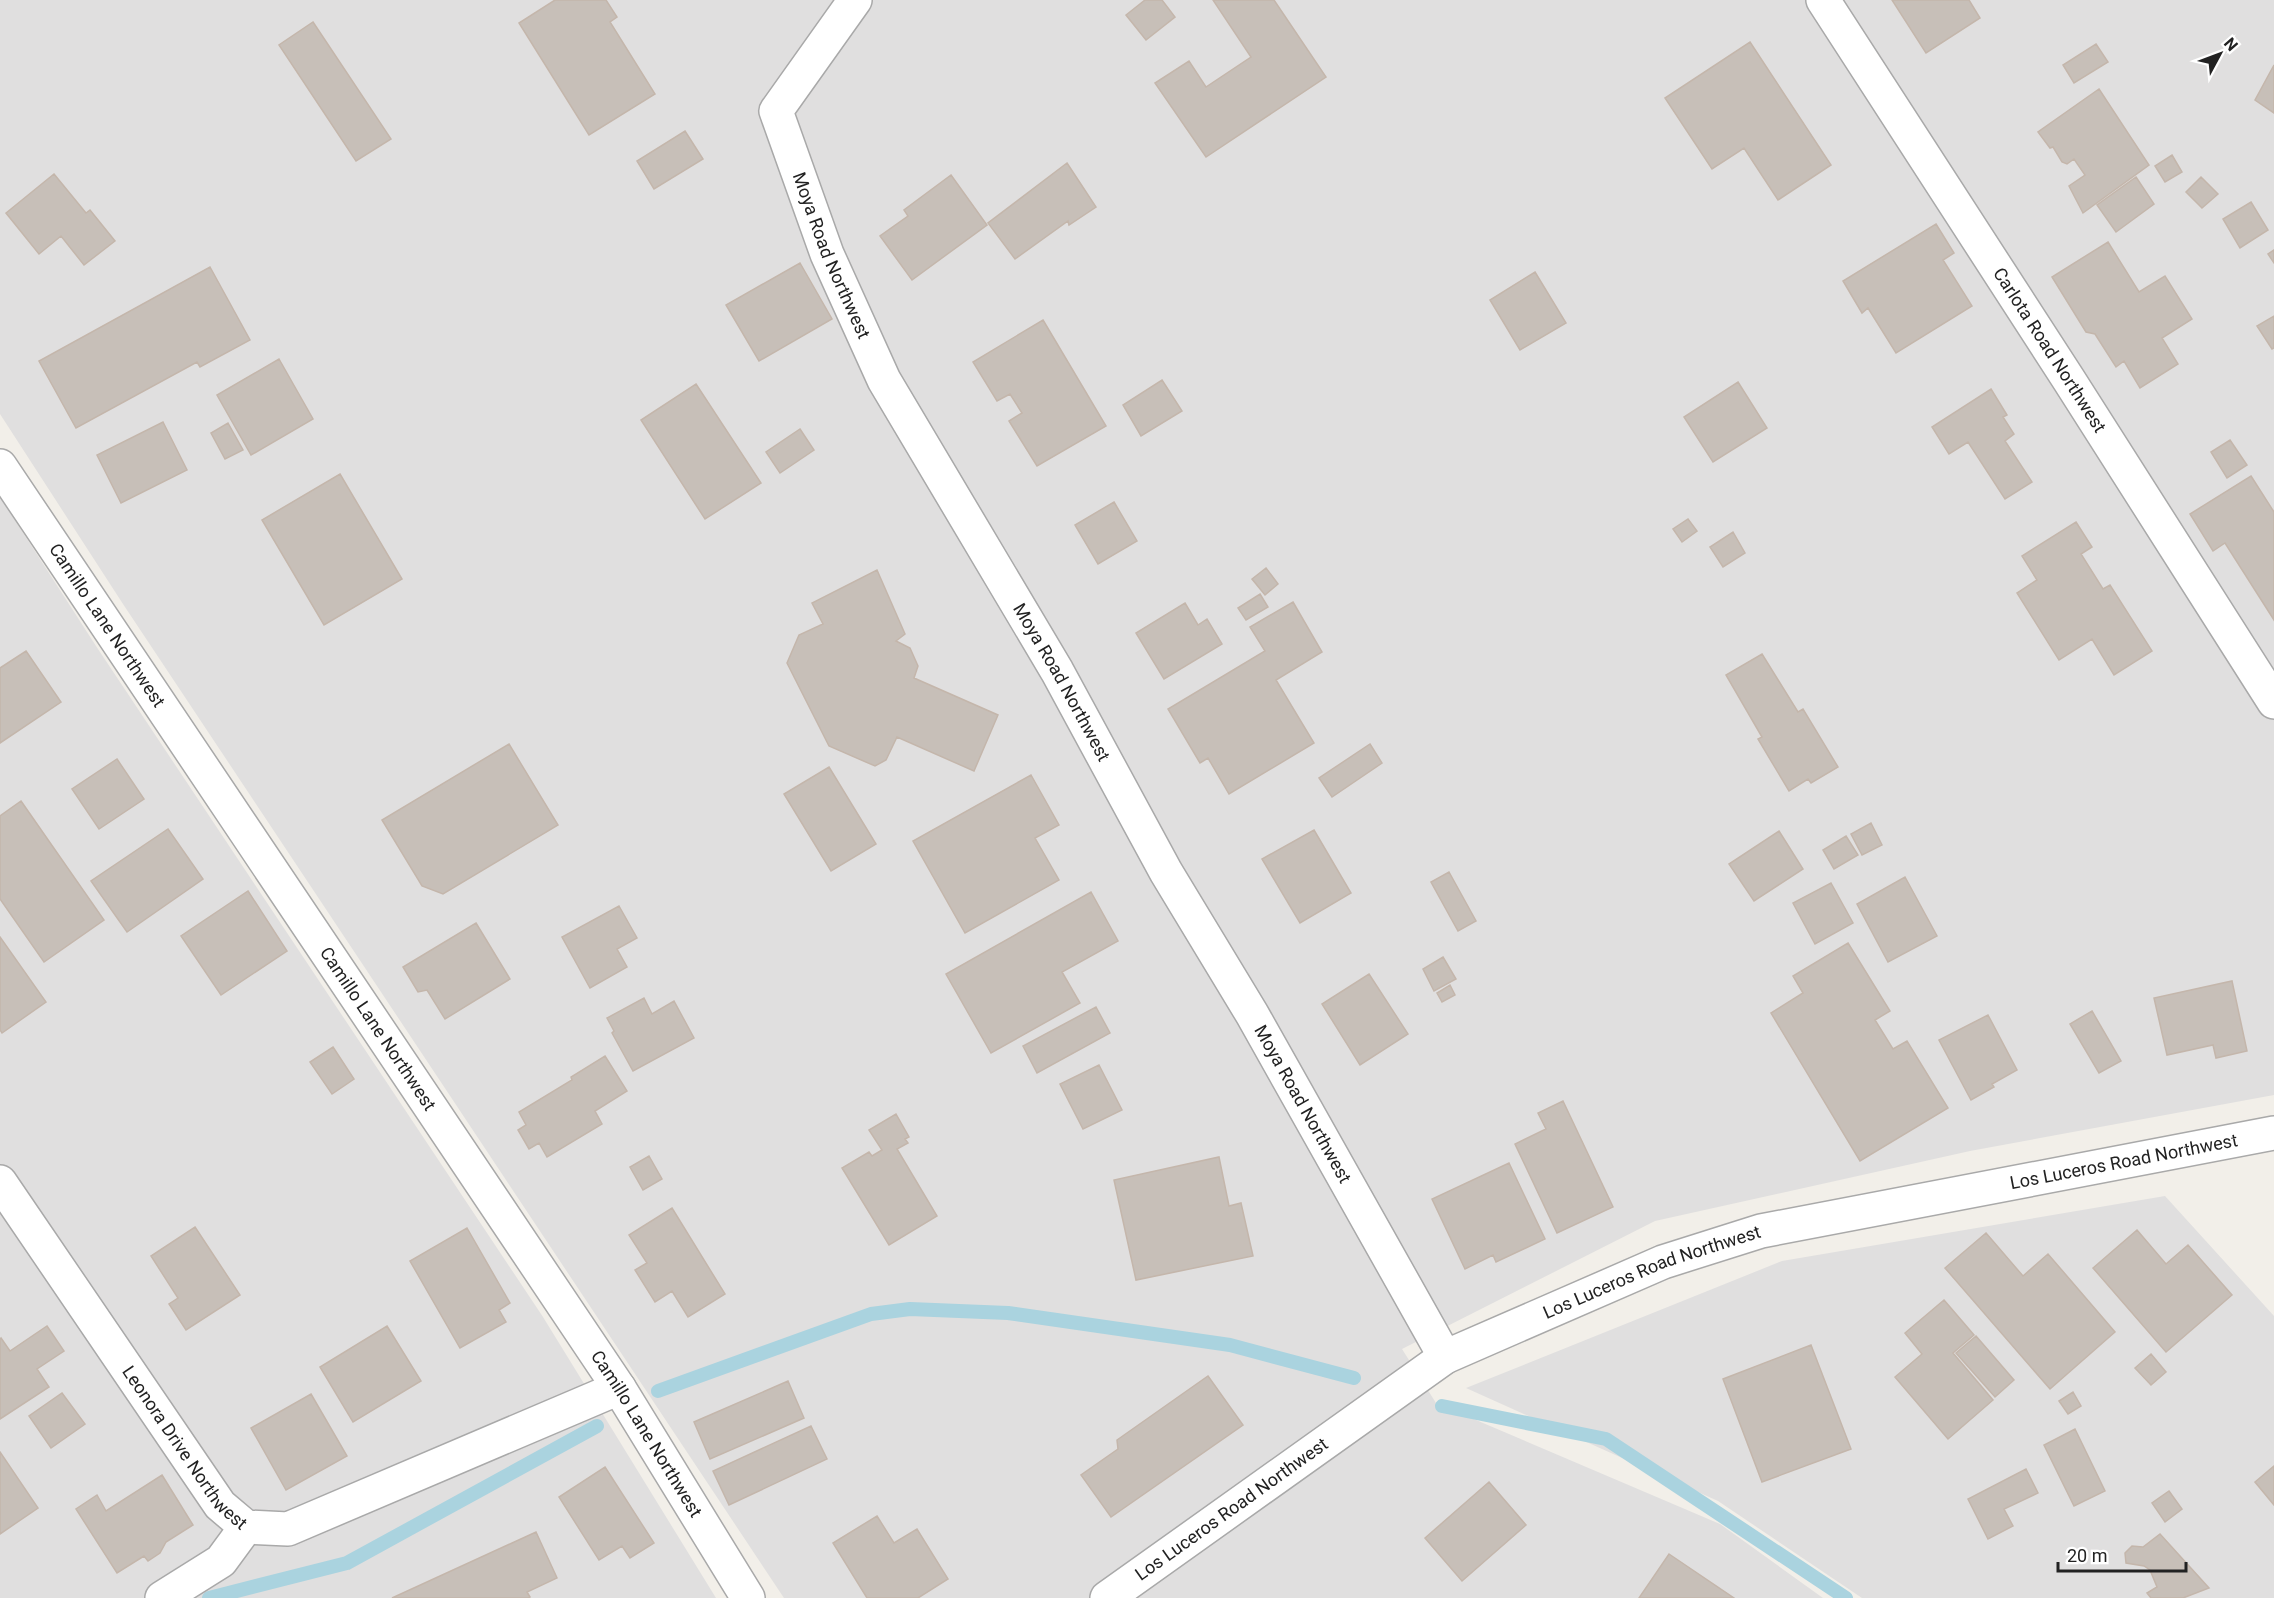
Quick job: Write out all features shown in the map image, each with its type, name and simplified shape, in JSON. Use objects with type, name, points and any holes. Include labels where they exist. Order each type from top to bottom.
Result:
[{"type":"street","name":"Moya Road Northwest","points":[[855,0],[776,111],[826,254],[884,380],[1057,671],[1166,872],[1252,1014],[1445,1357]]},
{"type":"street","name":"Carlota Road Northwest","points":[[1823,0],[2063,370],[2274,702]]},
{"type":"street","name":"Camillo Lane Northwest","points":[[0,466],[11,508],[619,1388],[748,1598]]},
{"type":"street","name":"Los Luceros Road Northwest","points":[[1107,1598],[1445,1357],[1663,1262],[1761,1231],[2274,1133]]},
{"type":"street","name":"Leonora Drive Northwest","points":[[0,1182],[220,1505],[246,1527],[288,1529],[619,1388]]},
{"type":"street","points":[[162,1598],[221,1561],[246,1527]]},
{"type":"shaded area","points":[[0,0],[2274,0],[2274,1095],[1970,1151],[1655,1221],[1402,1349],[1436,1403],[1720,1524],[1823,1598],[784,1598],[123,604],[0,414]]},
{"type":"shaded area","points":[[0,497],[96,646],[543,1317],[716,1598],[0,1598]]},
{"type":"shaded area","points":[[2165,1196],[2274,1316],[2274,1598],[1862,1598],[1718,1501],[1466,1388],[1782,1261]]},
{"type":"building","points":[[555,0],[606,0],[617,17],[610,22],[655,94],[589,135],[519,23]]},
{"type":"building","points":[[1145,0],[1162,0],[1175,17],[1146,40],[1126,15]]},
{"type":"building","points":[[1213,0],[1274,0],[1326,77],[1206,157],[1155,83],[1189,61],[1206,87],[1251,57]]},
{"type":"building","points":[[1892,0],[1969,0],[1980,18],[1926,53]]},
{"type":"building","points":[[313,22],[391,139],[356,161],[279,45]]},
{"type":"building","points":[[1750,42],[1831,165],[1778,200],[1744,148],[1712,169],[1665,98]]},
{"type":"building","points":[[2096,44],[2108,62],[2074,83],[2063,65]]},
{"type":"building","points":[[2274,65],[2274,113],[2255,100]]},
{"type":"building","points":[[2099,89],[2149,165],[2083,213],[2069,186],[2085,175],[2074,159],[2067,164],[2062,162],[2053,147],[2050,148],[2038,132]]},
{"type":"building","points":[[685,131],[703,159],[654,189],[637,161]]},
{"type":"building","points":[[2172,155],[2182,172],[2165,182],[2155,166]]},
{"type":"building","points":[[1067,163],[1096,207],[1069,225],[1068,221],[1015,259],[988,223]]},
{"type":"building","points":[[54,174],[86,213],[90,210],[115,241],[84,265],[61,236],[39,254],[6,213]]},
{"type":"building","points":[[951,175],[987,225],[912,280],[880,236],[908,216],[904,210]]},
{"type":"building","points":[[2136,177],[2154,204],[2116,232],[2097,205]]},
{"type":"building","points":[[2201,177],[2218,194],[2202,208],[2186,192]]},
{"type":"building","points":[[2251,202],[2268,230],[2240,248],[2223,219]]},
{"type":"building","points":[[1936,224],[1954,253],[1943,260],[1972,306],[1896,353],[1868,308],[1862,313],[1843,281]]},
{"type":"building","points":[[2108,242],[2139,292],[2165,276],[2192,319],[2162,338],[2178,364],[2140,388],[2124,361],[2116,367],[2095,334],[2086,332],[2052,277]]},
{"type":"building","points":[[2274,250],[2274,263],[2268,254]]},
{"type":"building","points":[[800,263],[832,319],[759,361],[726,305]]},
{"type":"building","points":[[210,267],[250,340],[200,367],[197,362],[76,428],[39,361]]},
{"type":"building","points":[[1535,272],[1566,323],[1520,350],[1490,300]]},
{"type":"building","points":[[2274,316],[2274,348],[2272,349],[2257,326]]},
{"type":"building","points":[[1043,320],[1106,426],[1037,466],[1009,421],[1022,413],[1010,394],[997,401],[973,362]]},
{"type":"building","points":[[279,359],[313,419],[251,455],[217,395]]},
{"type":"building","points":[[1162,380],[1182,411],[1141,436],[1123,405]]},
{"type":"building","points":[[1738,382],[1767,428],[1713,462],[1684,417]]},
{"type":"building","points":[[696,384],[761,483],[705,519],[641,420]]},
{"type":"building","points":[[1991,389],[2007,415],[2003,417],[2014,434],[2005,441],[2032,482],[2005,499],[1968,442],[1949,454],[1932,427]]},
{"type":"building","points":[[163,422],[187,470],[121,503],[97,455]]},
{"type":"building","points":[[228,423],[243,450],[225,459],[211,433]]},
{"type":"building","points":[[800,429],[814,450],[780,473],[766,452]]},
{"type":"building","points":[[2230,440],[2247,465],[2227,478],[2211,452]]},
{"type":"building","points":[[340,474],[402,579],[324,625],[262,520]]},
{"type":"building","points":[[2251,476],[2274,512],[2274,620],[2225,543],[2213,551],[2190,514]]},
{"type":"building","points":[[1114,502],[1137,541],[1098,564],[1075,525]]},
{"type":"building","points":[[1688,519],[1697,531],[1682,542],[1673,529]]},
{"type":"building","points":[[2076,522],[2092,547],[2081,554],[2103,589],[2110,585],[2152,651],[2114,675],[2092,639],[2059,660],[2017,593],[2037,580],[2022,556]]},
{"type":"building","points":[[1733,532],[1745,553],[1723,567],[1710,547]]},
{"type":"building","points":[[1266,568],[1278,584],[1265,595],[1252,579]]},
{"type":"building","points":[[877,570],[905,634],[896,641],[910,648],[918,666],[914,678],[998,715],[974,771],[897,737],[886,760],[875,766],[829,746],[787,663],[799,635],[823,624],[812,603]]},
{"type":"building","points":[[1260,594],[1268,607],[1246,620],[1238,608]]},
{"type":"building","points":[[1293,602],[1322,652],[1276,680],[1314,743],[1229,794],[1208,758],[1200,763],[1168,709],[1265,651],[1250,627]]},
{"type":"building","points":[[1185,603],[1198,625],[1207,619],[1222,644],[1164,679],[1136,633]]},
{"type":"building","points":[[26,651],[61,702],[0,743],[0,668]]},
{"type":"building","points":[[1762,654],[1798,712],[1803,709],[1838,767],[1811,783],[1808,779],[1789,791],[1758,739],[1762,737],[1726,675]]},
{"type":"building","points":[[509,744],[558,825],[443,894],[422,886],[382,820]]},
{"type":"building","points":[[1370,744],[1382,763],[1332,797],[1319,778]]},
{"type":"building","points":[[117,759],[144,799],[99,829],[72,789]]},
{"type":"building","points":[[829,767],[876,844],[831,871],[784,794]]},
{"type":"building","points":[[1031,775],[1059,825],[1035,838],[1059,880],[965,933],[913,841]]},
{"type":"building","points":[[21,801],[104,920],[44,962],[0,899],[0,816]]},
{"type":"building","points":[[1871,823],[1882,845],[1862,855],[1851,834]]},
{"type":"building","points":[[168,829],[203,879],[127,932],[91,881]]},
{"type":"building","points":[[1314,830],[1351,893],[1300,923],[1262,859]]},
{"type":"building","points":[[1779,831],[1803,869],[1754,901],[1729,864]]},
{"type":"building","points":[[1846,836],[1858,855],[1834,869],[1823,850]]},
{"type":"building","points":[[1449,872],[1476,921],[1458,931],[1431,882]]},
{"type":"building","points":[[1905,877],[1937,936],[1888,962],[1857,904]]},
{"type":"building","points":[[1831,883],[1853,923],[1815,944],[1793,903]]},
{"type":"building","points":[[248,891],[287,951],[221,995],[181,936]]},
{"type":"building","points":[[1091,892],[1118,941],[1062,972],[1080,1003],[991,1053],[946,974]]},
{"type":"building","points":[[619,906],[637,938],[617,949],[627,967],[590,988],[562,937]]},
{"type":"building","points":[[476,923],[510,979],[445,1019],[427,990],[418,992],[403,967]]},
{"type":"building","points":[[0,937],[46,1002],[2,1033],[0,1030]]},
{"type":"building","points":[[1848,943],[1890,1011],[1875,1020],[1893,1049],[1907,1041],[1948,1108],[1860,1161],[1771,1013],[1803,993],[1793,976]]},
{"type":"building","points":[[1443,957],[1456,979],[1434,991],[1423,969]]},
{"type":"building","points":[[1369,974],[1408,1034],[1360,1065],[1322,1004]]},
{"type":"building","points":[[2232,981],[2247,1051],[2216,1058],[2213,1045],[2167,1055],[2154,998]]},
{"type":"building","points":[[1450,985],[1455,995],[1442,1002],[1437,993]]},
{"type":"building","points":[[644,998],[652,1014],[674,1001],[694,1038],[633,1071],[612,1033],[614,1031],[607,1018]]},
{"type":"building","points":[[1096,1007],[1110,1033],[1037,1073],[1023,1046]]},
{"type":"building","points":[[2092,1011],[2121,1061],[2099,1073],[2070,1024]]},
{"type":"building","points":[[1988,1015],[2017,1070],[1992,1084],[1994,1087],[1971,1100],[1939,1040]]},
{"type":"building","points":[[333,1047],[354,1079],[332,1094],[310,1062]]},
{"type":"building","points":[[605,1056],[627,1091],[595,1111],[602,1124],[547,1157],[539,1143],[529,1149],[518,1130],[526,1125],[519,1112],[572,1080],[571,1077]]},
{"type":"building","points":[[1099,1065],[1122,1110],[1083,1129],[1060,1084]]},
{"type":"building","points":[[1563,1101],[1613,1207],[1557,1233],[1515,1144],[1546,1129],[1538,1113]]},
{"type":"building","points":[[896,1114],[909,1137],[905,1139],[908,1143],[897,1149],[937,1216],[889,1245],[842,1168],[869,1152],[872,1156],[882,1150],[869,1130]]},
{"type":"building","points":[[649,1156],[662,1179],[643,1190],[630,1167]]},
{"type":"building","points":[[1219,1157],[1229,1206],[1241,1203],[1253,1256],[1136,1280],[1114,1180]]},
{"type":"building","points":[[1509,1163],[1545,1239],[1496,1262],[1493,1255],[1465,1269],[1432,1199]]},
{"type":"building","points":[[672,1208],[725,1294],[688,1317],[672,1291],[655,1302],[635,1270],[647,1263],[629,1235]]},
{"type":"building","points":[[195,1227],[240,1295],[186,1330],[169,1304],[178,1298],[151,1256]]},
{"type":"building","points":[[467,1228],[510,1303],[499,1310],[506,1322],[460,1348],[410,1261]]},
{"type":"building","points":[[2137,1230],[2166,1264],[2188,1245],[2232,1295],[2166,1352],[2093,1268]]},
{"type":"building","points":[[1986,1233],[2023,1276],[2048,1254],[2115,1332],[2050,1389],[1945,1268]]},
{"type":"building","points":[[1944,1300],[1974,1335],[1953,1353],[1993,1400],[1948,1439],[1895,1377],[1922,1354],[1905,1333]]},
{"type":"building","points":[[47,1326],[64,1351],[37,1369],[49,1387],[0,1419],[0,1339],[10,1351]]},
{"type":"building","points":[[387,1326],[421,1381],[353,1422],[320,1367]]},
{"type":"building","points":[[1976,1336],[2014,1380],[1995,1397],[1956,1353]]},
{"type":"building","points":[[1811,1345],[1851,1449],[1762,1482],[1723,1379]]},
{"type":"building","points":[[2151,1354],[2166,1372],[2151,1385],[2135,1368]]},
{"type":"building","points":[[1208,1376],[1243,1425],[1111,1517],[1081,1475],[1118,1449],[1117,1440]]},
{"type":"building","points":[[788,1381],[804,1418],[710,1459],[694,1422]]},
{"type":"building","points":[[2073,1392],[2081,1406],[2068,1414],[2059,1401]]},
{"type":"building","points":[[62,1393],[85,1424],[51,1448],[29,1416]]},
{"type":"building","points":[[311,1394],[347,1456],[286,1490],[251,1428]]},
{"type":"building","points":[[811,1426],[827,1459],[729,1505],[713,1471]]},
{"type":"building","points":[[2075,1429],[2105,1491],[2074,1506],[2044,1445]]},
{"type":"building","points":[[0,1452],[38,1508],[0,1534]]},
{"type":"building","points":[[2274,1466],[2274,1505],[2255,1482]]},
{"type":"building","points":[[605,1467],[654,1543],[630,1558],[622,1546],[599,1560],[559,1497]]},
{"type":"building","points":[[2026,1469],[2038,1493],[2004,1509],[2013,1526],[1988,1539],[1968,1499]]},
{"type":"building","points":[[162,1475],[193,1525],[166,1542],[160,1553],[148,1561],[144,1556],[117,1573],[76,1509],[97,1495],[106,1511]]},
{"type":"building","points":[[1489,1482],[1526,1525],[1462,1581],[1425,1538]]},
{"type":"building","points":[[2169,1491],[2182,1509],[2165,1522],[2152,1503]]},
{"type":"building","points":[[877,1516],[894,1543],[917,1529],[948,1579],[918,1598],[867,1598],[833,1543]]},
{"type":"building","points":[[536,1532],[557,1578],[527,1592],[530,1597],[528,1598],[392,1598]]},
{"type":"building","points":[[2160,1534],[2209,1588],[2183,1598],[2151,1598],[2147,1593],[2157,1587],[2150,1570],[2144,1566],[2126,1563],[2125,1553],[2132,1546],[2143,1547]]},
{"type":"building","points":[[1669,1554],[1734,1598],[1639,1598]]},
{"type":"waterway","points":[[658,1391],[871,1314],[910,1309],[1008,1313],[1230,1345],[1354,1378]]},
{"type":"waterway","points":[[1442,1406],[1606,1439],[1846,1598]]},
{"type":"waterway","points":[[209,1598],[347,1563],[597,1426]]}]
